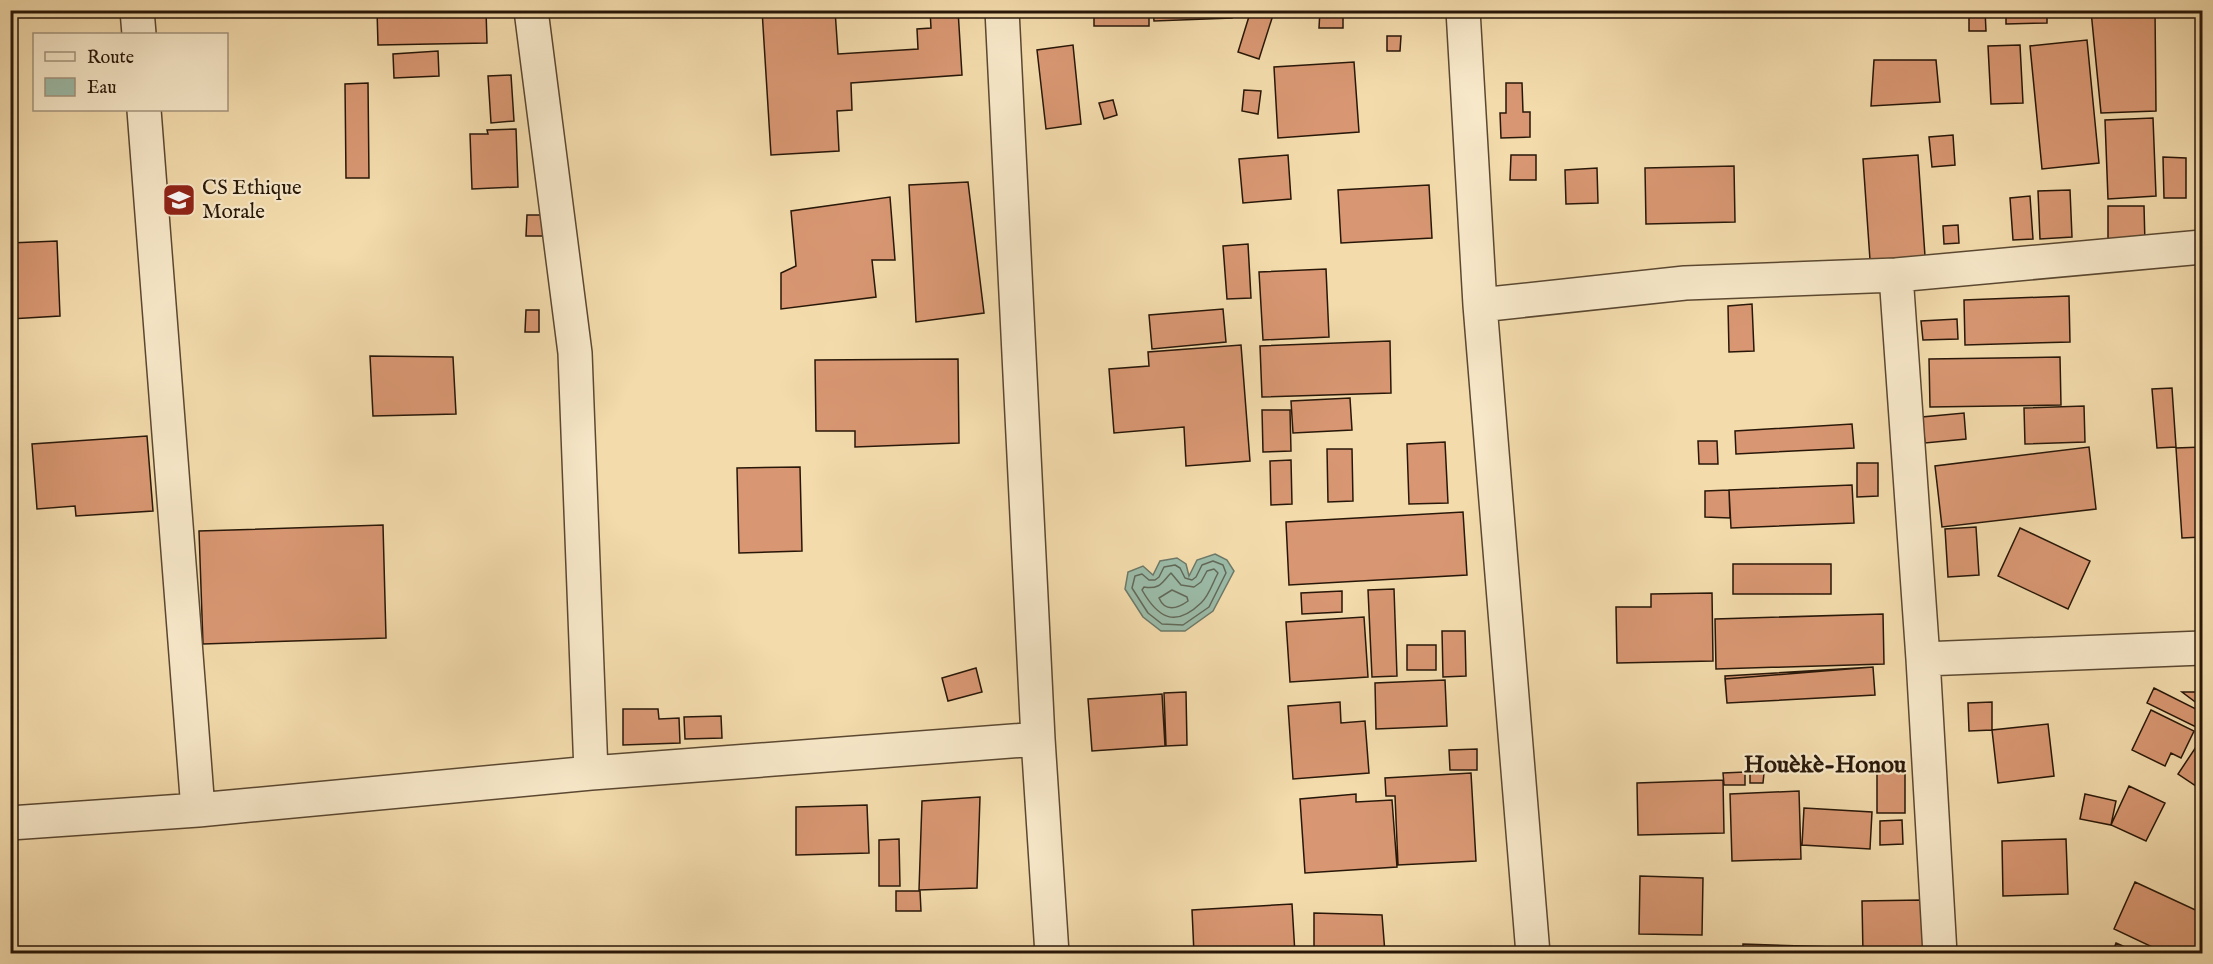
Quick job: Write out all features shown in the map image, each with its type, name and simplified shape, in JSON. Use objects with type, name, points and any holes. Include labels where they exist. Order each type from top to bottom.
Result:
[{"type":"street","points":[[137,10],[139,33]]},
{"type":"street","points":[[531,10],[575,353],[591,773]]},
{"type":"street","points":[[1002,10],[1038,739],[1052,954]]},
{"type":"street","points":[[1463,10],[1480,305],[1533,954]]},
{"type":"street","points":[[144,111],[198,810]]},
{"type":"street","points":[[1480,305],[1685,283],[1896,275],[2202,248]]},
{"type":"street","points":[[1896,275],[1923,659],[1940,954]]},
{"type":"street","points":[[1923,659],[2202,648]]},
{"type":"street","points":[[10,823],[198,810],[591,773],[1038,739]]},
{"type":"water","points":[[1215,554],[1227,560],[1234,571],[1213,611],[1185,631],[1161,631],[1143,617],[1125,589],[1128,572],[1143,566],[1153,575],[1160,561],[1177,558],[1186,564],[1189,576],[1197,560]]},
{"type":"building","points":[[377,10],[486,10],[487,43],[378,45]]},
{"type":"building","points":[[762,10],[835,10],[838,54],[918,49],[917,29],[931,28],[930,10],[958,10],[962,75],[851,83],[852,110],[837,111],[839,151],[771,155]]},
{"type":"building","points":[[1094,10],[1149,10],[1149,26],[1094,26]]},
{"type":"building","points":[[1153,10],[1232,10],[1232,18],[1154,21]]},
{"type":"building","points":[[1251,10],[1273,15],[1259,59],[1238,52]]},
{"type":"building","points":[[1320,10],[1343,10],[1343,28],[1319,28]]},
{"type":"building","points":[[1969,10],[1985,10],[1986,31],[1969,31]]},
{"type":"building","points":[[2006,10],[2047,10],[2047,23],[2006,24]]},
{"type":"building","points":[[2155,10],[2156,111],[2101,113],[2091,11]]},
{"type":"building","points":[[1387,36],[1401,36],[1400,51],[1387,51]]},
{"type":"building","points":[[2087,40],[2099,163],[2042,169],[2030,46]]},
{"type":"building","points":[[1073,45],[1081,124],[1046,129],[1037,50]]},
{"type":"building","points":[[2020,45],[2023,103],[1991,104],[1988,46]]},
{"type":"building","points":[[438,51],[439,76],[394,78],[393,54]]},
{"type":"building","points":[[1874,60],[1936,60],[1940,102],[1871,106]]},
{"type":"building","points":[[1354,62],[1359,132],[1278,138],[1274,67]]},
{"type":"building","points":[[511,75],[514,121],[491,123],[488,76]]},
{"type":"building","points":[[368,83],[369,178],[346,178],[345,84]]},
{"type":"building","points":[[1506,83],[1522,83],[1523,112],[1530,112],[1530,137],[1501,138],[1500,113],[1506,113]]},
{"type":"building","points":[[1244,90],[1261,91],[1258,114],[1242,111]]},
{"type":"building","points":[[1113,100],[1117,115],[1104,119],[1099,103]]},
{"type":"building","points":[[2153,118],[2156,196],[2108,199],[2105,120]]},
{"type":"building","points":[[516,129],[518,187],[472,189],[470,134],[488,134],[487,130]]},
{"type":"building","points":[[1953,135],[1955,165],[1932,167],[1929,137]]},
{"type":"building","points":[[1288,155],[1291,199],[1243,203],[1239,159]]},
{"type":"building","points":[[1511,155],[1536,155],[1536,180],[1510,180]]},
{"type":"building","points":[[1918,155],[1925,256],[1870,260],[1863,159]]},
{"type":"building","points":[[2163,157],[2186,158],[2186,198],[2164,198]]},
{"type":"building","points":[[1734,166],[1735,222],[1646,224],[1645,168]]},
{"type":"building","points":[[1597,168],[1598,203],[1566,204],[1565,170]]},
{"type":"building","points":[[968,182],[984,313],[916,322],[909,185]]},
{"type":"building","points":[[1429,185],[1432,238],[1341,243],[1338,190]]},
{"type":"building","points":[[2070,190],[2072,237],[2040,239],[2038,191]]},
{"type":"building","points":[[2030,196],[2033,239],[2013,240],[2010,198]]},
{"type":"building","points":[[890,197],[895,260],[872,260],[876,297],[781,309],[781,273],[796,266],[791,211]]},
{"type":"building","points":[[2108,206],[2144,206],[2145,244],[2108,245]]},
{"type":"building","points":[[527,215],[548,215],[548,236],[526,236]]},
{"type":"building","points":[[1958,225],[1959,243],[1944,244],[1943,226]]},
{"type":"building","points":[[57,241],[60,316],[10,319],[10,243]]},
{"type":"building","points":[[1248,244],[1251,298],[1227,299],[1223,246]]},
{"type":"building","points":[[1326,269],[1329,337],[1263,340],[1259,272]]},
{"type":"building","points":[[2069,296],[2070,342],[1965,345],[1964,300]]},
{"type":"building","points":[[1752,304],[1754,351],[1729,352],[1728,306]]},
{"type":"building","points":[[1223,309],[1226,342],[1152,349],[1149,315]]},
{"type":"building","points":[[526,310],[539,310],[539,332],[525,332]]},
{"type":"building","points":[[1957,319],[1958,339],[1923,340],[1921,321]]},
{"type":"building","points":[[1390,341],[1391,393],[1262,397],[1260,346]]},
{"type":"building","points":[[1241,345],[1250,461],[1186,466],[1184,427],[1114,433],[1109,369],[1149,366],[1148,352]]},
{"type":"building","points":[[370,356],[453,357],[456,414],[373,416]]},
{"type":"building","points":[[2060,357],[2061,405],[1930,407],[1929,359]]},
{"type":"building","points":[[958,359],[959,443],[855,447],[855,431],[816,431],[815,360]]},
{"type":"building","points":[[2172,388],[2176,447],[2157,448],[2152,389]]},
{"type":"building","points":[[1350,398],[1352,430],[1293,433],[1291,401]]},
{"type":"building","points":[[2084,406],[2085,442],[2025,444],[2024,408]]},
{"type":"building","points":[[1262,410],[1290,410],[1291,451],[1263,452]]},
{"type":"building","points":[[1964,413],[1966,439],[1925,443],[1922,417]]},
{"type":"building","points":[[1852,424],[1854,448],[1736,454],[1735,431]]},
{"type":"building","points":[[147,436],[153,511],[76,516],[75,506],[37,509],[32,444]]},
{"type":"building","points":[[1698,441],[1717,441],[1718,464],[1699,464]]},
{"type":"building","points":[[1445,442],[1448,503],[1409,504],[1407,444]]},
{"type":"building","points":[[2089,447],[2096,509],[1942,527],[1935,466]]},
{"type":"building","points":[[2202,447],[2202,537],[2182,538],[2176,448]]},
{"type":"building","points":[[1327,449],[1352,449],[1353,501],[1328,502]]},
{"type":"building","points":[[1291,460],[1292,504],[1271,505],[1270,461]]},
{"type":"building","points":[[1857,463],[1878,463],[1878,496],[1857,497]]},
{"type":"building","points":[[800,467],[802,551],[739,553],[737,468]]},
{"type":"building","points":[[1852,485],[1854,523],[1731,528],[1729,490]]},
{"type":"building","points":[[1729,490],[1730,518],[1705,517],[1705,491]]},
{"type":"building","points":[[1463,512],[1467,575],[1289,585],[1286,522]]},
{"type":"building","points":[[383,525],[386,638],[203,644],[199,531]]},
{"type":"building","points":[[1976,527],[1979,575],[1948,577],[1945,529]]},
{"type":"building","points":[[2020,528],[2090,561],[2068,609],[1998,576]]},
{"type":"building","points":[[10,536],[16,536],[16,559],[10,559]]},
{"type":"building","points":[[1733,564],[1831,564],[1831,594],[1733,594]]},
{"type":"building","points":[[1394,589],[1397,676],[1372,677],[1368,590]]},
{"type":"building","points":[[1342,591],[1342,612],[1302,614],[1301,593]]},
{"type":"building","points":[[1712,593],[1713,661],[1617,663],[1616,607],[1651,607],[1651,594]]},
{"type":"building","points":[[1883,614],[1884,664],[1716,669],[1715,619]]},
{"type":"building","points":[[1364,617],[1368,677],[1290,682],[1286,622]]},
{"type":"building","points":[[1442,631],[1465,631],[1466,676],[1443,677]]},
{"type":"building","points":[[1407,645],[1436,645],[1436,670],[1407,670]]},
{"type":"building","points":[[1873,667],[1875,695],[1727,703],[1725,676]]},
{"type":"building","points":[[1873,667],[1875,695],[1727,703],[1725,679]]},
{"type":"building","points":[[976,668],[982,692],[948,701],[942,678]]},
{"type":"building","points":[[1445,680],[1447,726],[1376,729],[1375,683]]},
{"type":"building","points":[[2154,688],[2202,712],[2196,727],[2147,703]]},
{"type":"building","points":[[1186,692],[1187,745],[1166,746],[1164,693]]},
{"type":"building","points":[[2182,692],[2202,692],[2202,707]]},
{"type":"building","points":[[1162,694],[1165,746],[1092,751],[1088,699]]},
{"type":"building","points":[[1340,702],[1341,723],[1365,721],[1369,773],[1293,779],[1288,706]]},
{"type":"building","points":[[1992,702],[1992,730],[1969,731],[1968,703]]},
{"type":"building","points":[[623,709],[658,709],[659,719],[679,718],[680,743],[623,745]]},
{"type":"building","points":[[2151,710],[2194,731],[2181,758],[2171,753],[2165,766],[2132,750]]},
{"type":"building","points":[[721,716],[722,738],[685,739],[684,717]]},
{"type":"building","points":[[2048,724],[2054,776],[1998,783],[1992,730]]},
{"type":"building","points":[[2202,738],[2202,790],[2178,774]]},
{"type":"building","points":[[1477,749],[1477,770],[1450,770],[1449,750]]},
{"type":"building","points":[[1877,771],[1905,771],[1905,813],[1877,813]]},
{"type":"building","points":[[1745,772],[1745,785],[1724,785],[1723,773]]},
{"type":"building","points":[[1750,772],[1764,773],[1763,783],[1750,783]]},
{"type":"building","points":[[1471,773],[1476,861],[1398,865],[1395,796],[1386,796],[1385,778]]},
{"type":"building","points":[[1723,780],[1724,833],[1638,835],[1637,783]]},
{"type":"building","points":[[2129,786],[2165,803],[2146,841],[2111,825]]},
{"type":"building","points":[[1799,791],[1801,859],[1732,861],[1730,794]]},
{"type":"building","points":[[1356,794],[1356,802],[1392,800],[1397,867],[1305,873],[1300,799]]},
{"type":"building","points":[[2085,794],[2116,801],[2111,825],[2080,819]]},
{"type":"building","points":[[980,797],[977,888],[919,890],[922,801]]},
{"type":"building","points":[[867,805],[869,853],[796,855],[796,807]]},
{"type":"building","points":[[1804,808],[1872,812],[1870,849],[1802,845]]},
{"type":"building","points":[[1902,820],[1903,844],[1880,845],[1880,821]]},
{"type":"building","points":[[899,839],[900,886],[879,886],[879,840]]},
{"type":"building","points":[[2066,839],[2068,894],[2003,896],[2002,841]]},
{"type":"building","points":[[1640,876],[1703,878],[1702,935],[1639,934]]},
{"type":"building","points":[[2135,882],[2202,913],[2202,954],[2167,954],[2114,929]]},
{"type":"building","points":[[896,891],[920,891],[921,911],[896,911]]},
{"type":"building","points":[[1922,900],[1923,954],[1863,954],[1862,901]]},
{"type":"building","points":[[1292,904],[1295,954],[1194,954],[1192,910]]},
{"type":"building","points":[[1314,913],[1382,915],[1385,953],[1314,954]]},
{"type":"building","points":[[2116,943],[2141,954],[2112,954]]},
{"type":"building","points":[[1743,944],[1834,947],[1834,954],[1743,954]]},
{"type":"place","name":"CS Ethique Morale","points":[[179,200]]},
{"type":"district","name":"Houèkè-Honou","points":[[1825,765]]}]
